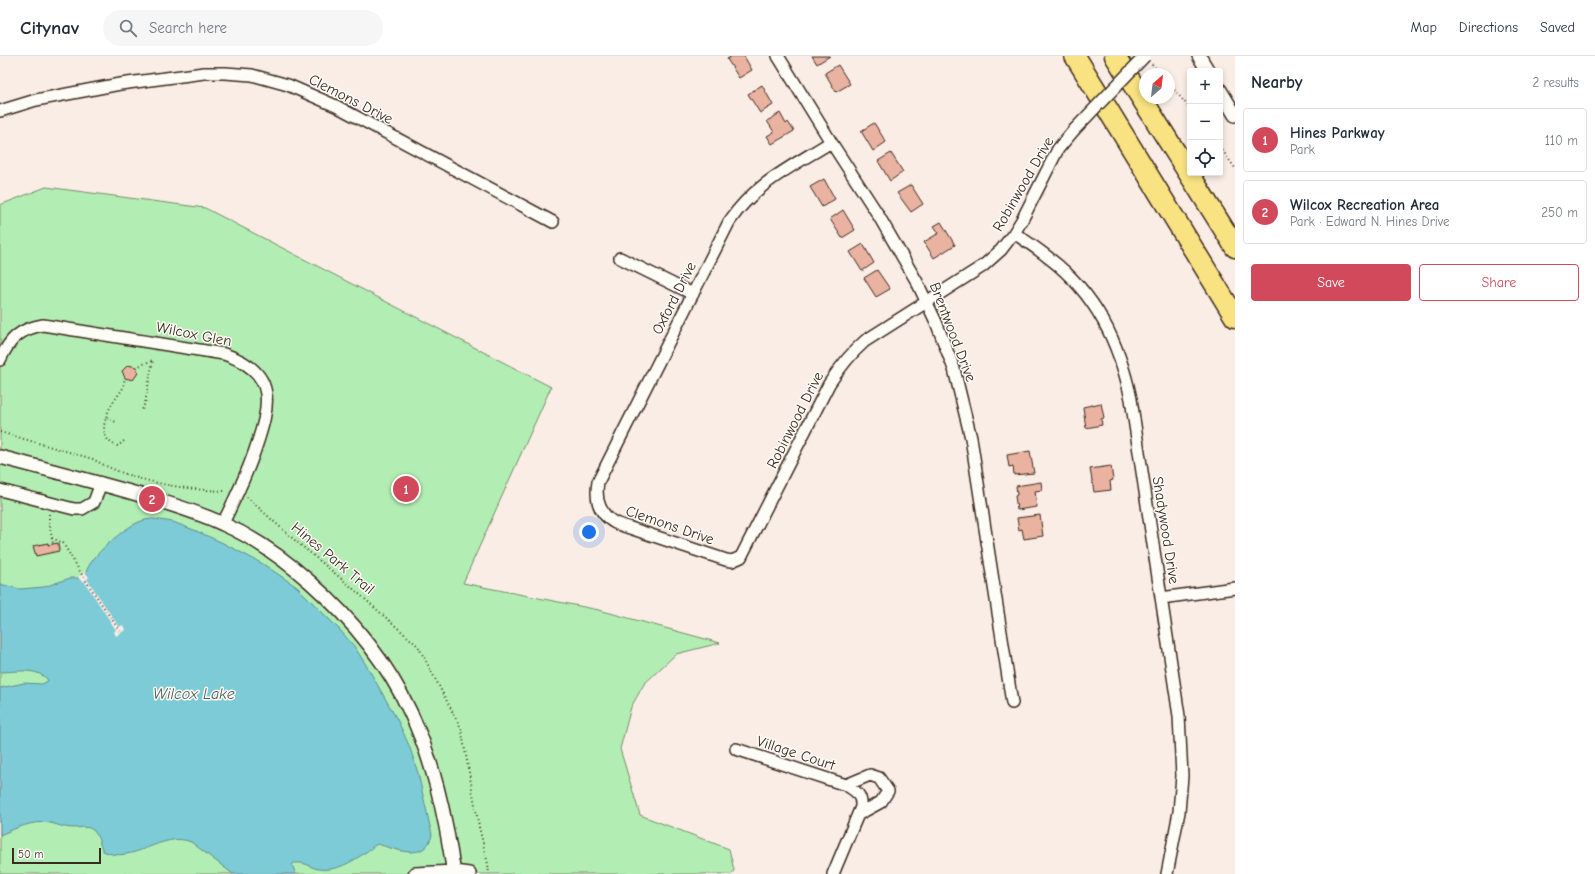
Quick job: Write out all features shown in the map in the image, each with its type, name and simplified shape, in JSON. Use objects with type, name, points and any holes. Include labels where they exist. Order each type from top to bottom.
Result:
[{"type":"highway","points":[[1075,56],[1235,316]]},
{"type":"highway","points":[[1115,56],[1235,247]]},
{"type":"street","name":"Brentwood Drive","points":[[778,56],[830,142],[885,226],[917,282],[954,369],[971,438],[1012,703]]},
{"type":"street","points":[[1199,56],[1206,68]]},
{"type":"street","name":"Robinwood Drive","points":[[737,560],[744,554],[829,384],[840,366],[865,341],[926,301],[984,266],[1001,250],[1014,233],[1058,149],[1074,130],[1148,59]]},
{"type":"street","name":"Clemons Drive","points":[[0,110],[36,100],[120,84],[204,73],[252,75],[288,85],[336,106],[553,222]]},
{"type":"street","points":[[1223,95],[1235,115]]},
{"type":"street","name":"Oxford Drive","points":[[599,507],[596,491],[598,482],[729,222],[743,202],[764,184],[830,142]]},
{"type":"street","name":"Shadywood Drive","points":[[1014,233],[1050,258],[1081,288],[1101,317],[1117,349],[1126,375],[1179,716],[1182,776],[1179,812],[1167,874]]},
{"type":"street","points":[[620,258],[692,294]]},
{"type":"street","name":"Wilcox Glen","points":[[0,360],[6,346],[14,336],[33,326],[44,325],[224,354],[249,364],[258,375],[264,387],[267,408],[262,429],[245,478],[223,523]]},
{"type":"street","points":[[0,457],[101,483],[173,505],[223,523],[263,546],[313,585],[357,630],[384,664],[406,701],[429,757],[439,792],[454,873]]},
{"type":"street","points":[[0,490],[74,509],[82,509],[94,502],[101,483]]},
{"type":"street","name":"Clemons Drive","points":[[599,507],[605,516],[615,523],[726,560],[737,560]]},
{"type":"street","points":[[1161,598],[1235,588]]},
{"type":"street","name":"Village Court","points":[[736,749],[846,785],[860,795],[862,807],[834,874]]},
{"type":"street","name":"Village Court","points":[[846,785],[870,775],[879,778],[888,791],[881,802],[859,814]]},
{"type":"street","points":[[415,874],[470,874]]},
{"type":"path","points":[[1148,59],[1155,68]]},
{"type":"path","points":[[1175,91],[1187,105]]},
{"type":"path","points":[[1223,151],[1235,168]]},
{"type":"path","points":[[136,367],[153,360],[145,403],[141,412]]},
{"type":"path","points":[[124,441],[118,446],[111,444],[104,434],[111,405],[122,388],[125,378]]},
{"type":"path","points":[[107,418],[116,422]]},
{"type":"path","name":"Hines Park Trail","points":[[0,432],[93,459],[106,467],[174,487],[231,491],[249,497],[291,537],[349,584],[418,646],[461,728],[489,874]]},
{"type":"path","points":[[50,503],[49,521],[53,544]]},
{"type":"path","points":[[52,538],[63,543],[82,575],[121,633]]},
{"type":"green space","points":[[46,187],[205,208],[551,387],[463,583],[599,610],[720,643],[676,654],[644,684],[631,707],[620,749],[640,815],[729,849],[734,870],[732,874],[0,874],[0,205]]},
{"type":"water","name":"Wilcox Lake","points":[[154,519],[173,522],[194,530],[263,564],[297,587],[354,646],[399,723],[410,748],[418,773],[432,835],[428,844],[423,849],[409,852],[377,844],[342,866],[334,868],[318,869],[305,864],[294,863],[292,865],[296,874],[233,874],[191,842],[180,840],[170,840],[136,852],[114,854],[103,851],[96,833],[87,827],[70,828],[44,822],[25,825],[0,835],[0,688],[24,683],[42,684],[48,681],[42,675],[37,673],[19,671],[0,672],[0,584],[20,589],[44,587],[70,578],[79,578],[86,573],[93,559],[100,551],[116,537],[139,522]]},
{"type":"pier","points":[[85,572],[89,577],[87,579],[119,627],[123,625],[125,630],[116,636],[114,632],[116,630],[84,581],[82,582],[78,577]]},
{"type":"building","points":[[732,56],[744,56],[752,70],[739,78],[727,59]]},
{"type":"building","points":[[812,56],[830,56],[817,64]]},
{"type":"building","points":[[838,65],[850,84],[836,92],[825,73]]},
{"type":"building","points":[[762,85],[773,105],[760,113],[748,94]]},
{"type":"building","points":[[780,113],[786,124],[788,122],[794,131],[772,144],[767,136],[774,132],[767,121]]},
{"type":"building","points":[[874,123],[886,142],[873,151],[861,131]]},
{"type":"building","points":[[891,153],[903,172],[890,181],[878,161]]},
{"type":"building","points":[[824,179],[835,199],[822,207],[810,187]]},
{"type":"building","points":[[911,185],[923,204],[911,212],[897,193]]},
{"type":"building","points":[[843,210],[855,230],[842,238],[830,219]]},
{"type":"building","points":[[941,222],[955,245],[934,258],[924,242],[939,233],[934,226]]},
{"type":"building","points":[[863,244],[874,263],[862,271],[850,252]]},
{"type":"building","points":[[877,270],[890,289],[876,297],[864,278]]},
{"type":"building","points":[[128,365],[136,367],[138,373],[133,380],[125,378],[122,371]]},
{"type":"building","points":[[1101,403],[1104,418],[1101,419],[1102,425],[1086,428],[1083,407]]},
{"type":"building","points":[[1030,451],[1034,473],[1014,475],[1013,466],[1009,467],[1007,455]]},
{"type":"building","points":[[1111,466],[1113,480],[1110,481],[1111,490],[1094,492],[1090,469]]},
{"type":"building","points":[[1041,482],[1042,490],[1035,491],[1037,507],[1017,510],[1015,496],[1017,495],[1016,486]]},
{"type":"building","points":[[1040,515],[1043,536],[1024,539],[1022,529],[1019,530],[1017,518]]},
{"type":"building","points":[[48,543],[48,545],[58,543],[59,551],[36,556],[33,546]]},
{"type":"place","name":"Hines Parkway","points":[[406,489]]},
{"type":"place","name":"Wilcox Recreation Area","points":[[152,499]]}]
